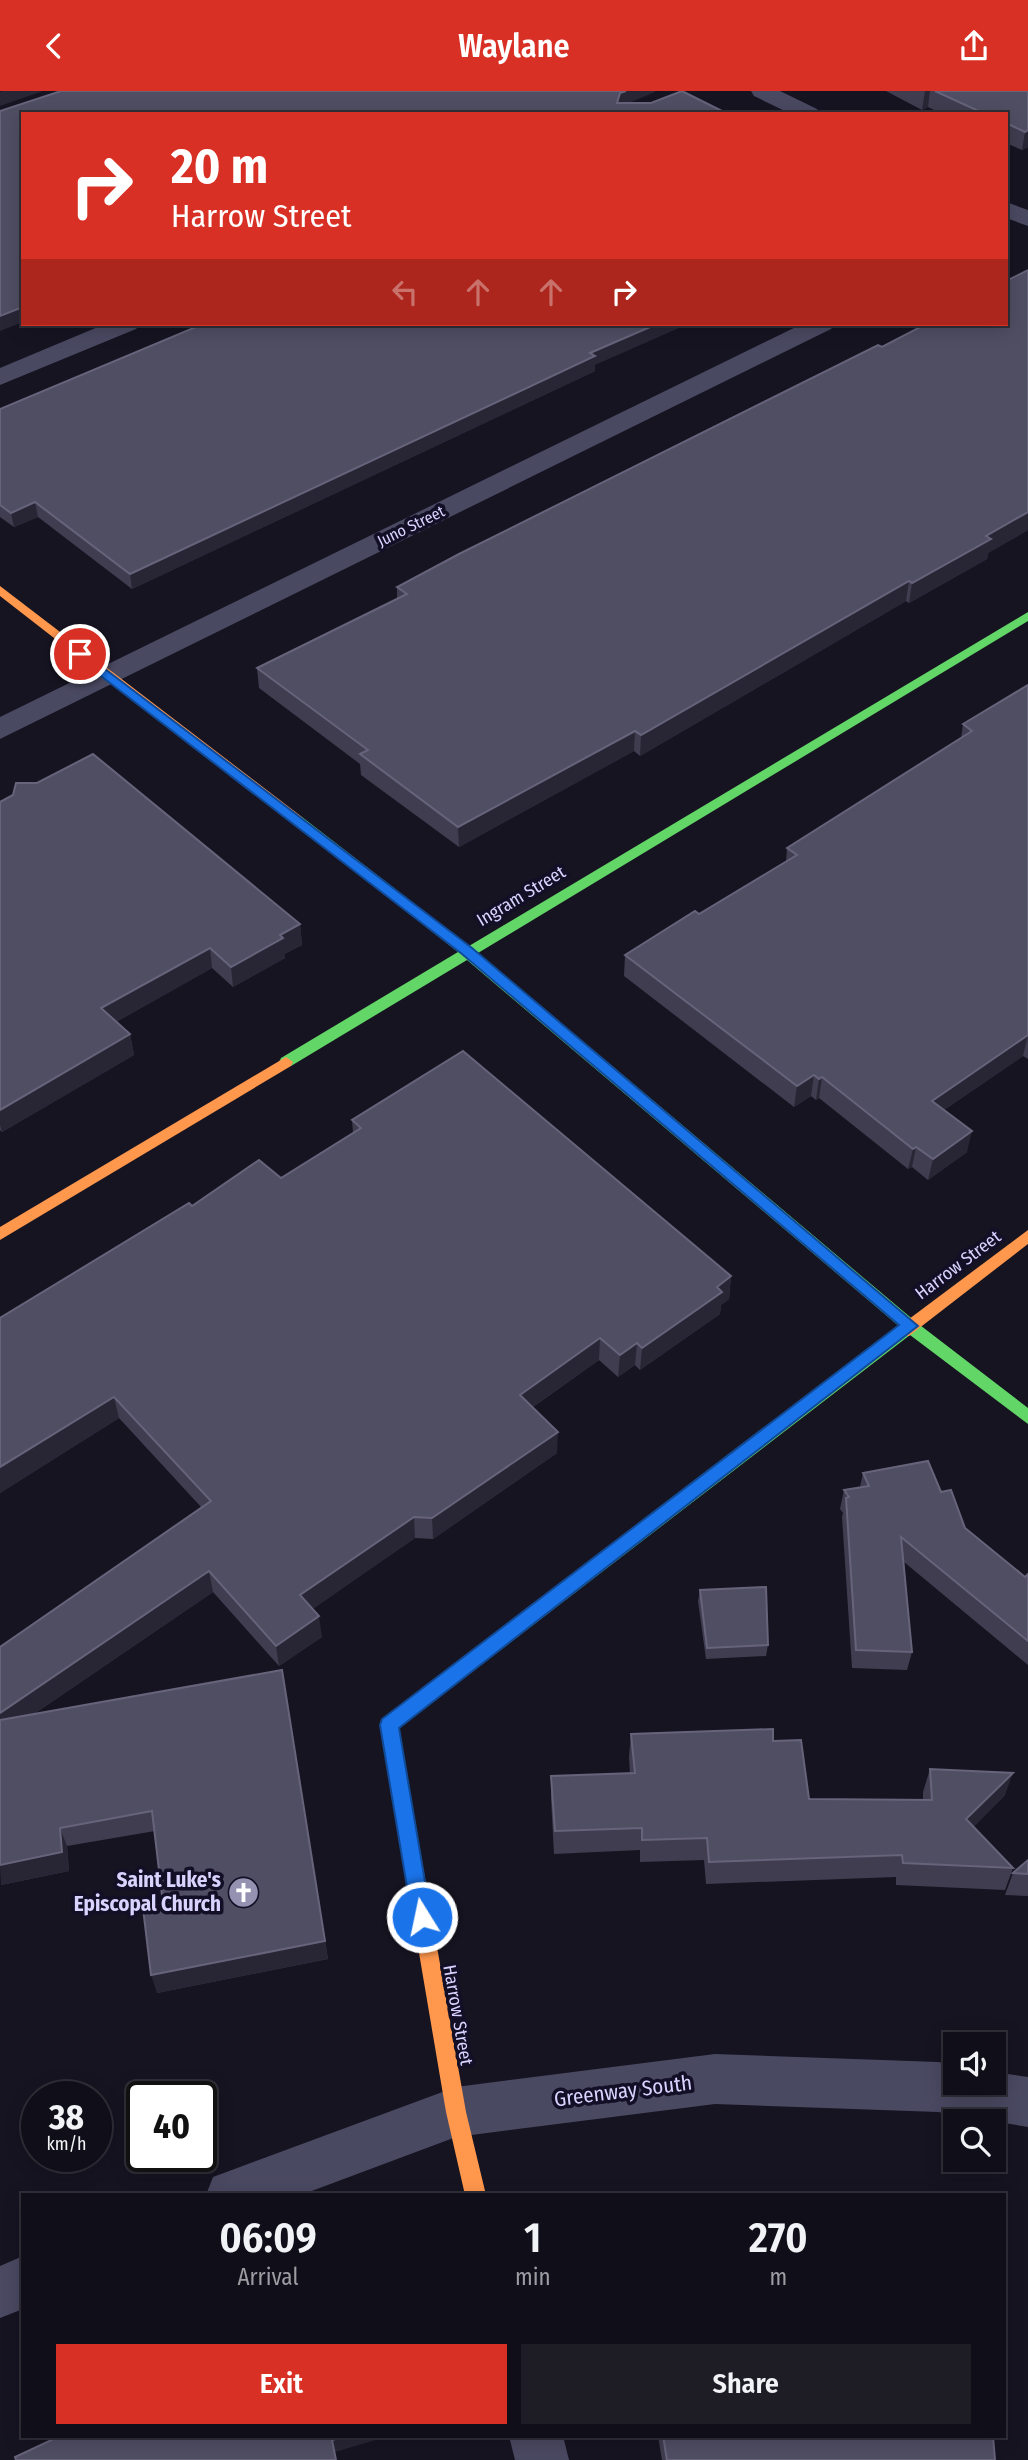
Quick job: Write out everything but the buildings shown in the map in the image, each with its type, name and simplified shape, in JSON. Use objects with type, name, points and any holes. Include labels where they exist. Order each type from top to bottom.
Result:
[{"type":"street","points":[[762,91],[805,112]]},
{"type":"street","points":[[1008,210],[1028,221]]},
{"type":"street","points":[[1008,232],[1028,221]]},
{"type":"street","points":[[0,377],[122,326]]},
{"type":"street","name":"Juno Street","points":[[0,729],[818,326]]},
{"type":"street","points":[[0,590],[107,676],[467,951],[910,1326],[1028,1417]]},
{"type":"street","name":"Ingram Street","points":[[0,1234],[1028,616]]},
{"type":"street","name":"Harrow Street","points":[[456,2112],[389,1725],[1028,1236]]},
{"type":"street","name":"Greenway South","points":[[236,2193],[456,2112],[715,2079],[938,2087],[1028,2102]]},
{"type":"street","points":[[456,2112],[476,2193]]},
{"type":"street","points":[[0,2293],[21,2283]]},
{"type":"street","points":[[536,2438],[542,2460]]},
{"type":"traffic: fast","points":[[286,1062],[1028,616]]},
{"type":"traffic: fast","points":[[297,820],[466,951],[910,1326],[1028,1417]]},
{"type":"traffic: fast","points":[[398,1776],[389,1725],[903,1332]]},
{"type":"traffic: slow","points":[[0,590],[297,820]]},
{"type":"traffic: slow","points":[[0,1234],[286,1062]]},
{"type":"traffic: slow","points":[[903,1332],[1028,1236]]},
{"type":"traffic: slow","points":[[398,1776],[456,2112],[476,2193]]},
{"type":"place","name":"Saint Luke's Episcopal Church","points":[[244,1892]]},
{"type":"route","points":[[80,654],[467,951],[910,1326],[389,1725],[422,1917]]}]
